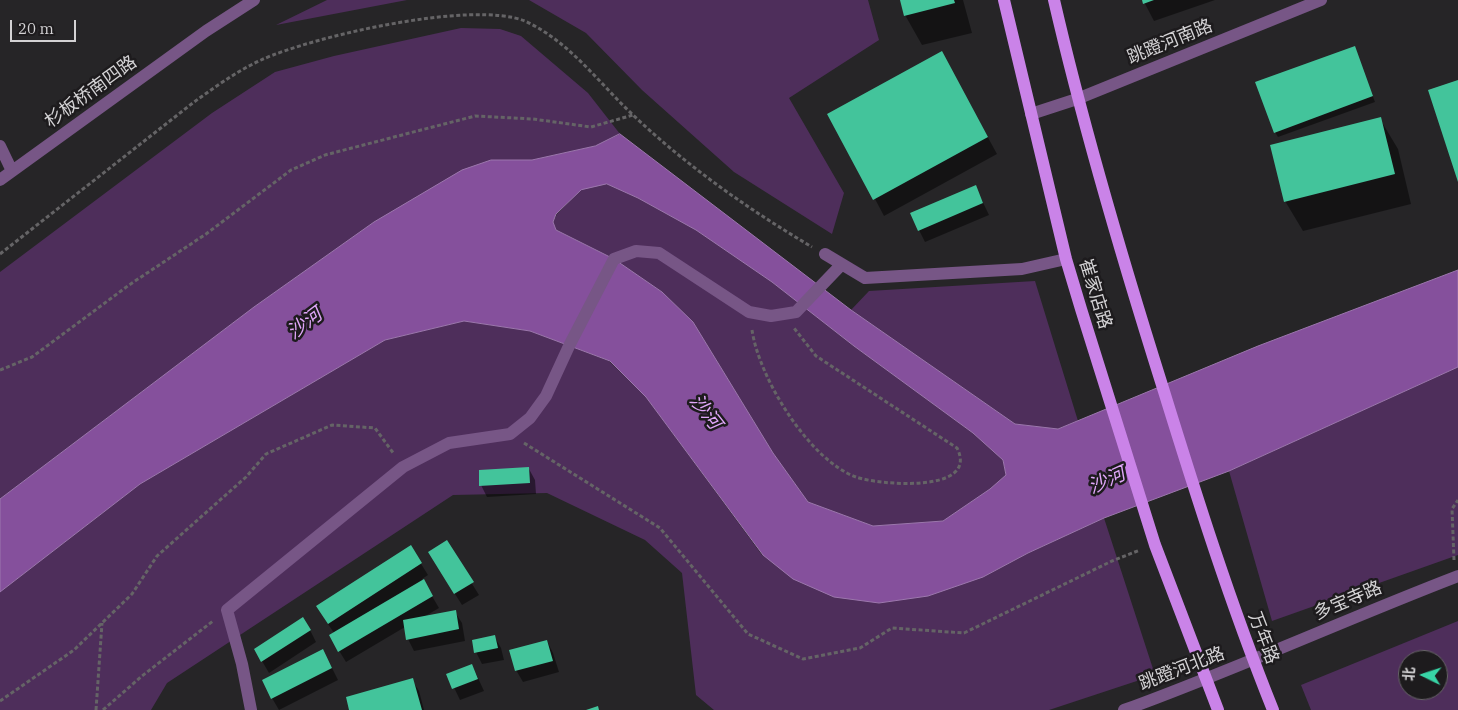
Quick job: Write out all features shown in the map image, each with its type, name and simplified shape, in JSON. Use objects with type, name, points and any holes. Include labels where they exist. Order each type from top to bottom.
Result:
[{"type":"main road","name":"崔家店路","points":[[1004,0],[1066,259],[1155,545],[1206,680]]},
{"type":"main road","name":"崔家店路","points":[[1054,0],[1076,99],[1133,294],[1222,577]]},
{"type":"main road","name":"万年路","points":[[1222,577],[1273,710]]},
{"type":"main road","points":[[1206,680],[1218,710]]},
{"type":"street","name":"杉板桥南四路","points":[[0,180],[206,30],[254,0]]},
{"type":"street","name":"跳蹬河南路","points":[[1031,114],[1076,99],[1320,0]]},
{"type":"street","points":[[0,146],[12,171]]},
{"type":"street","points":[[251,710],[242,664],[227,610],[403,466],[449,443],[510,434],[530,418],[546,396],[569,346],[614,259],[636,251],[659,253],[749,312],[771,316],[790,313],[842,264]]},
{"type":"street","points":[[825,254],[865,278],[1022,270],[1066,259]]},
{"type":"street","name":"多宝寺路","points":[[1253,660],[1456,577]]},
{"type":"street","name":"跳蹬河北路","points":[[1124,710],[1206,680],[1253,660]]},
{"type":"path","points":[[0,254],[225,80],[261,60],[342,34],[421,16],[467,11],[492,13],[524,20],[551,36],[575,55],[632,115],[707,179],[757,214],[825,254]]},
{"type":"path","points":[[0,370],[32,357],[129,285],[206,234],[291,170],[325,155],[476,116],[533,119],[591,127],[632,115]]},
{"type":"path","points":[[749,312],[758,357],[786,410],[810,442],[838,468],[857,477],[902,483],[939,481],[955,472],[960,465],[961,456],[956,448],[816,356],[806,346],[790,313]]},
{"type":"path","points":[[0,701],[74,650],[132,594],[157,556],[246,477],[266,454],[332,425],[375,428],[403,466]]},
{"type":"path","points":[[510,434],[660,528],[748,634],[803,659],[860,648],[892,628],[964,633],[1112,561],[1155,545]]},
{"type":"path","points":[[1456,577],[1452,509],[1458,500]]},
{"type":"path","points":[[103,710],[142,676],[227,610]]},
{"type":"path","points":[[96,710],[102,623]]},
{"type":"shaded area","points":[[327,0],[407,0],[276,25]]},
{"type":"shaded area","points":[[529,0],[868,0],[879,40],[789,98],[844,193],[832,234],[734,172],[642,90],[586,33]]},
{"type":"shaded area","points":[[461,28],[500,29],[521,36],[588,93],[620,134],[595,146],[532,160],[491,160],[374,222],[254,307],[0,499],[0,272],[212,113],[275,72],[334,56]]},
{"type":"shaded area","points":[[607,184],[638,198],[696,230],[772,282],[854,346],[973,433],[1003,460],[1006,475],[990,489],[943,521],[873,526],[808,502],[773,453],[693,322],[662,292],[614,259],[556,230],[553,222],[557,214],[581,190]]},
{"type":"shaded area","points":[[1035,281],[1078,421],[1057,429],[1015,424],[851,310],[869,291]]},
{"type":"shaded area","points":[[464,321],[530,331],[609,361],[646,397],[762,555],[983,577],[1028,553],[1104,518],[1155,675],[1049,710],[714,710],[696,695],[682,573],[645,540],[547,493],[453,495],[167,683],[151,710],[0,710],[0,592],[140,484],[385,340]]},
{"type":"shaded area","points":[[1458,367],[1458,555],[1272,621],[1229,471]]},
{"type":"shaded area","points":[[1458,621],[1458,710],[1311,710],[1301,685]]},
{"type":"water","name":"沙河","points":[[620,134],[851,310],[1015,424],[1058,429],[1258,346],[1458,270],[1458,367],[1229,471],[1104,518],[1028,553],[983,577],[928,596],[879,603],[834,597],[793,579],[763,555],[646,397],[610,361],[530,331],[464,321],[385,340],[140,484],[0,592],[0,499],[254,307],[374,222],[462,170],[491,160],[532,160],[595,146]],"holes":[[[607,184],[638,198],[696,230],[772,282],[854,346],[973,433],[1003,460],[1006,475],[990,489],[943,521],[873,526],[808,502],[773,453],[693,322],[662,292],[614,259],[556,230],[553,222],[556,214],[581,190]]]},
{"type":"building","points":[[900,0],[954,0],[955,3],[904,16]]},
{"type":"building","points":[[1142,0],[1154,0],[1143,4]]},
{"type":"building","points":[[1355,46],[1373,96],[1274,133],[1255,82]]},
{"type":"building","points":[[942,51],[988,137],[873,200],[827,114]]},
{"type":"building","points":[[1458,80],[1458,182],[1428,90]]},
{"type":"building","points":[[1381,117],[1395,174],[1284,202],[1270,145]]},
{"type":"building","points":[[976,185],[983,203],[918,231],[910,213]]},
{"type":"building","points":[[529,467],[530,483],[479,486],[479,470]]},
{"type":"building","points":[[447,540],[474,582],[454,594],[428,552]]},
{"type":"building","points":[[411,545],[422,563],[328,624],[316,606]]},
{"type":"building","points":[[424,579],[433,596],[338,652],[329,635]]},
{"type":"building","points":[[456,610],[459,629],[406,640],[403,620]]},
{"type":"building","points":[[303,617],[311,630],[261,662],[254,649]]},
{"type":"building","points":[[495,635],[498,648],[474,653],[472,640]]},
{"type":"building","points":[[547,640],[553,661],[515,671],[509,650]]},
{"type":"building","points":[[323,649],[332,668],[271,699],[262,680]]},
{"type":"building","points":[[472,664],[478,679],[452,689],[446,674]]},
{"type":"building","points":[[413,678],[422,710],[349,710],[346,697]]},
{"type":"building","points":[[598,706],[599,710],[586,710]]}]
